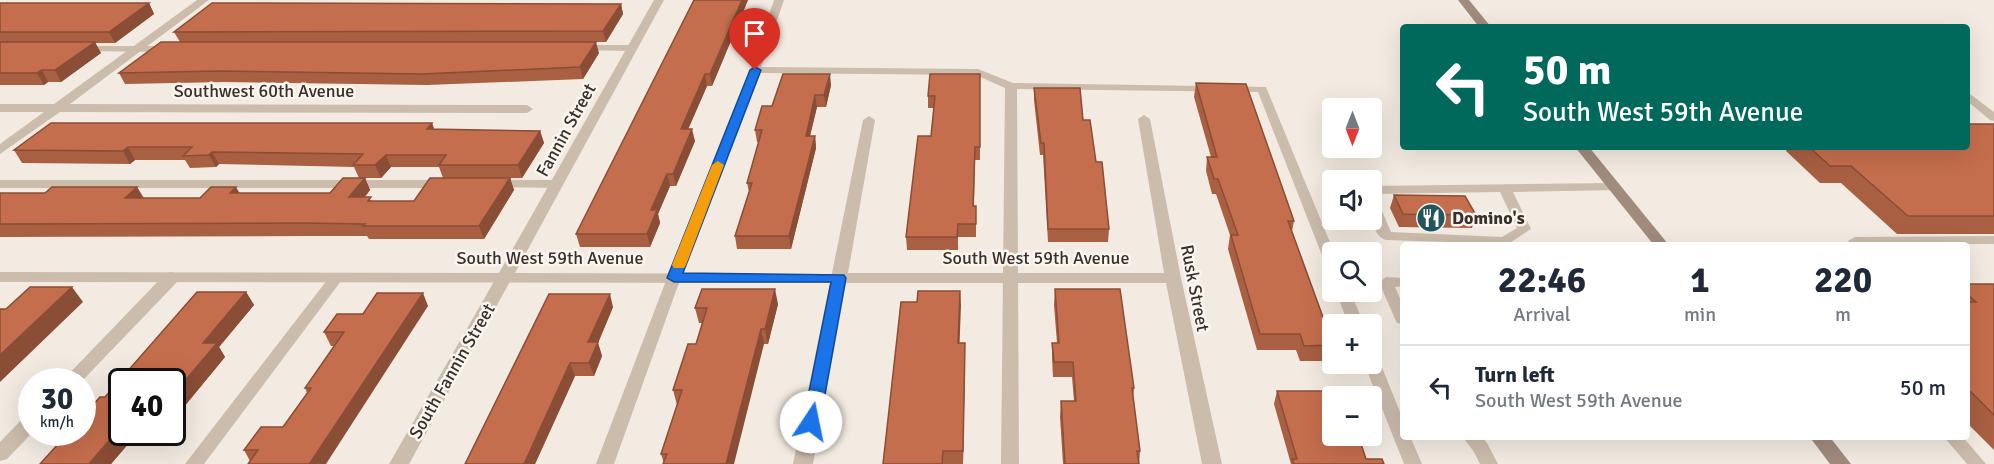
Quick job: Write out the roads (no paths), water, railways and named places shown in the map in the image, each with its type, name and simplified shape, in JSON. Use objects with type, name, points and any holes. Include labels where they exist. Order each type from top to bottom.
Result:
[{"type":"main road","points":[[1463,0],[1483,24]]},
{"type":"main road","points":[[1584,150],[1659,242]]},
{"type":"main road","points":[[1821,440],[1841,464]]},
{"type":"street","points":[[0,150],[204,0]]},
{"type":"street","name":"Fannin Street","points":[[504,278],[659,0]]},
{"type":"street","name":"Southwest 60th Avenue","points":[[0,108],[527,110]]},
{"type":"street","name":"Rusk Street","points":[[1144,118],[1173,278],[1212,464]]},
{"type":"street","points":[[803,464],[868,120]]},
{"type":"street","points":[[84,368],[172,277]]},
{"type":"street","name":"South West 59th Avenue","points":[[0,278],[1173,278]]},
{"type":"street","name":"South Fannin Street","points":[[399,464],[504,278]]},
{"type":"street","points":[[0,454],[18,436]]},
{"type":"lane","points":[[605,464],[755,70],[779,0]]},
{"type":"lane","points":[[564,48],[632,48]]},
{"type":"lane","points":[[66,49],[177,49]]},
{"type":"lane","points":[[755,70],[978,72],[1011,86],[1262,89],[1324,242]]},
{"type":"lane","points":[[1010,464],[1011,86]]},
{"type":"lane","points":[[1970,97],[1994,118]]},
{"type":"lane","points":[[0,184],[459,184]]},
{"type":"lane","points":[[482,184],[556,184]]},
{"type":"lane","points":[[1382,190],[1615,187]]},
{"type":"lane","points":[[1382,227],[1386,236],[1505,241],[1524,229],[1505,189]]},
{"type":"lane","points":[[1855,241],[1994,240]]},
{"type":"lane","points":[[194,464],[336,278]]},
{"type":"lane","points":[[1400,282],[1386,282],[1400,314]]},
{"type":"lane","points":[[1377,374],[1400,432]]},
{"type":"lane","points":[[1403,440],[1413,464]]},
{"type":"lane","points":[[1474,440],[1481,448],[1489,464]]},
{"type":"lane","points":[[1955,440],[1977,464]]},
{"type":"place","name":"Domino's","points":[[1431,218]]}]
